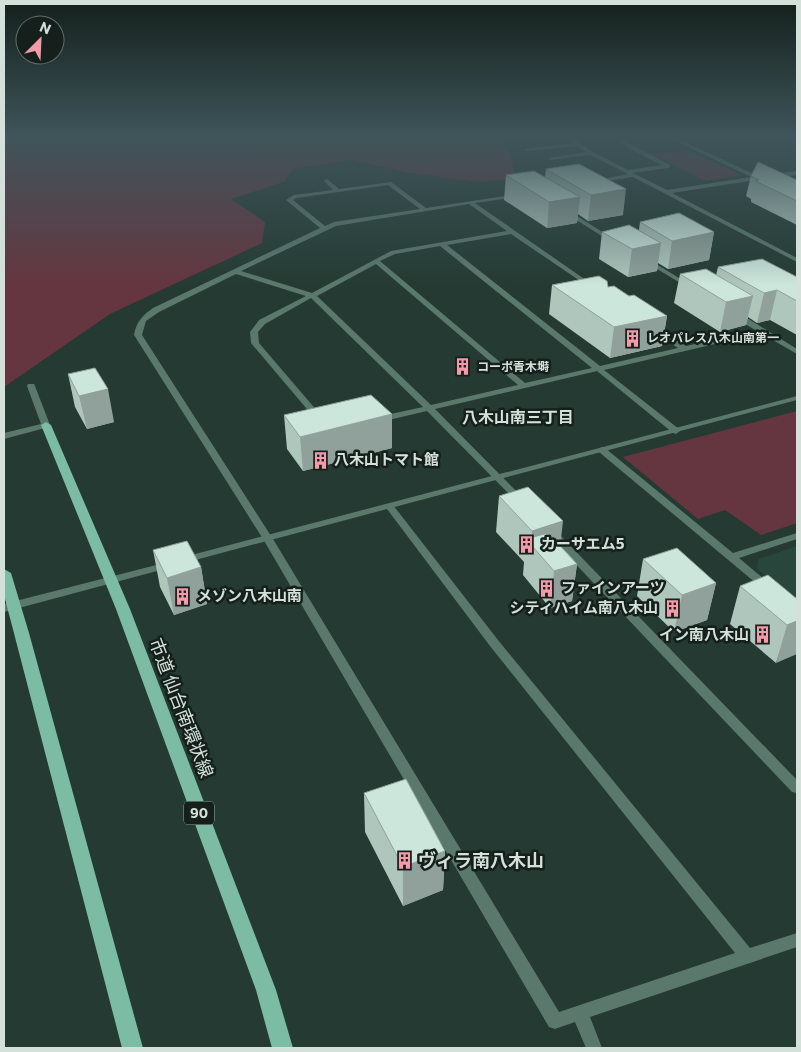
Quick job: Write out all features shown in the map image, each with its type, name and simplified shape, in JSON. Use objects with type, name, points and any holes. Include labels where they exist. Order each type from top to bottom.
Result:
[{"type":"main road","name":"市道 仙台南環状線","points":[[46,425],[110,580],[266,990],[283,1048]]},
{"type":"main road","points":[[4,574],[9,607],[133,1048]]},
{"type":"street","points":[[334,187],[338,191]]},
{"type":"street","points":[[324,228],[316,224],[288,200],[294,197],[363,187]]},
{"type":"street","points":[[395,187],[424,209]]},
{"type":"street","points":[[656,187],[797,260]]},
{"type":"street","points":[[666,192],[698,187]]},
{"type":"street","points":[[525,194],[334,224],[156,310],[143,319],[138,326],[138,335],[268,538],[555,1021],[797,940]]},
{"type":"street","points":[[469,202],[601,293]]},
{"type":"street","points":[[559,208],[618,243]]},
{"type":"street","points":[[323,423],[255,343],[254,332],[262,322],[393,252],[511,232]]},
{"type":"street","points":[[442,244],[676,431]]},
{"type":"street","points":[[635,254],[694,290]]},
{"type":"street","points":[[376,261],[524,386]]},
{"type":"street","points":[[236,272],[312,295],[429,408],[526,506]]},
{"type":"street","points":[[728,310],[797,352]]},
{"type":"street","points":[[650,326],[683,348]]},
{"type":"street","points":[[375,420],[762,331]]},
{"type":"street","name":"市道 仙台南環状線","points":[[31,386],[46,425]]},
{"type":"street","points":[[9,607],[797,398]]},
{"type":"street","points":[[4,436],[46,425]]},
{"type":"street","points":[[602,450],[775,594]]},
{"type":"street","points":[[390,507],[494,643],[747,957]]},
{"type":"street","points":[[546,527],[797,788]]},
{"type":"street","points":[[731,557],[797,536]]},
{"type":"street","points":[[580,1013],[594,1048]]},
{"type":"shaded area","points":[[4,187],[268,187],[231,199],[265,222],[262,243],[110,314],[4,387]]},
{"type":"shaded area","points":[[797,411],[797,523],[761,535],[725,510],[698,519],[623,457]]},
{"type":"shaded area","points":[[797,546],[797,601],[757,569],[758,559]]},
{"type":"building","points":[[525,187],[562,187],[580,197],[549,202]]},
{"type":"building","points":[[577,187],[622,187],[626,189],[591,195]]},
{"type":"building","points":[[768,187],[797,187],[797,201]]},
{"type":"building","points":[[679,213],[714,232],[672,241],[640,222]]},
{"type":"building","points":[[629,225],[661,243],[632,249],[602,232]]},
{"type":"building","points":[[762,259],[797,277],[797,301],[777,290],[764,293],[718,267]]},
{"type":"building","points":[[706,269],[753,296],[726,302],[680,274]]},
{"type":"building","points":[[599,276],[607,281],[608,287],[614,286],[629,296],[634,295],[667,316],[614,327],[552,285]]},
{"type":"building","points":[[95,368],[108,389],[79,396],[68,374]]},
{"type":"building","points":[[371,395],[392,414],[300,437],[284,415]]},
{"type":"building","points":[[528,487],[563,521],[532,531],[499,496]]},
{"type":"building","points":[[548,533],[577,564],[554,571],[526,539]]},
{"type":"building","points":[[187,541],[201,567],[167,578],[153,550]]},
{"type":"building","points":[[677,548],[716,583],[682,595],[643,559]]},
{"type":"building","points":[[768,575],[797,599],[797,621],[787,625],[740,586]]},
{"type":"building","points":[[406,779],[445,851],[403,867],[364,793]]},
{"type":"place","name":"レオパレス八木山南第一","points":[[633,338]]},
{"type":"place","name":"コーポ青木塒","points":[[463,367]]},
{"type":"place","name":"八木山トマト館","points":[[320,460]]},
{"type":"place","name":"カーサエム5","points":[[527,544]]},
{"type":"place","name":"ファインアーツ","points":[[547,588]]},
{"type":"place","name":"メゾン八木山南","points":[[183,596]]},
{"type":"place","name":"シティハイム南八木山","points":[[672,608]]},
{"type":"place","name":"イン南八木山","points":[[763,635]]},
{"type":"place","name":"ヴィラ南八木山","points":[[404,861]]},
{"type":"district","name":"八木山南三丁目","points":[[518,417]]}]
